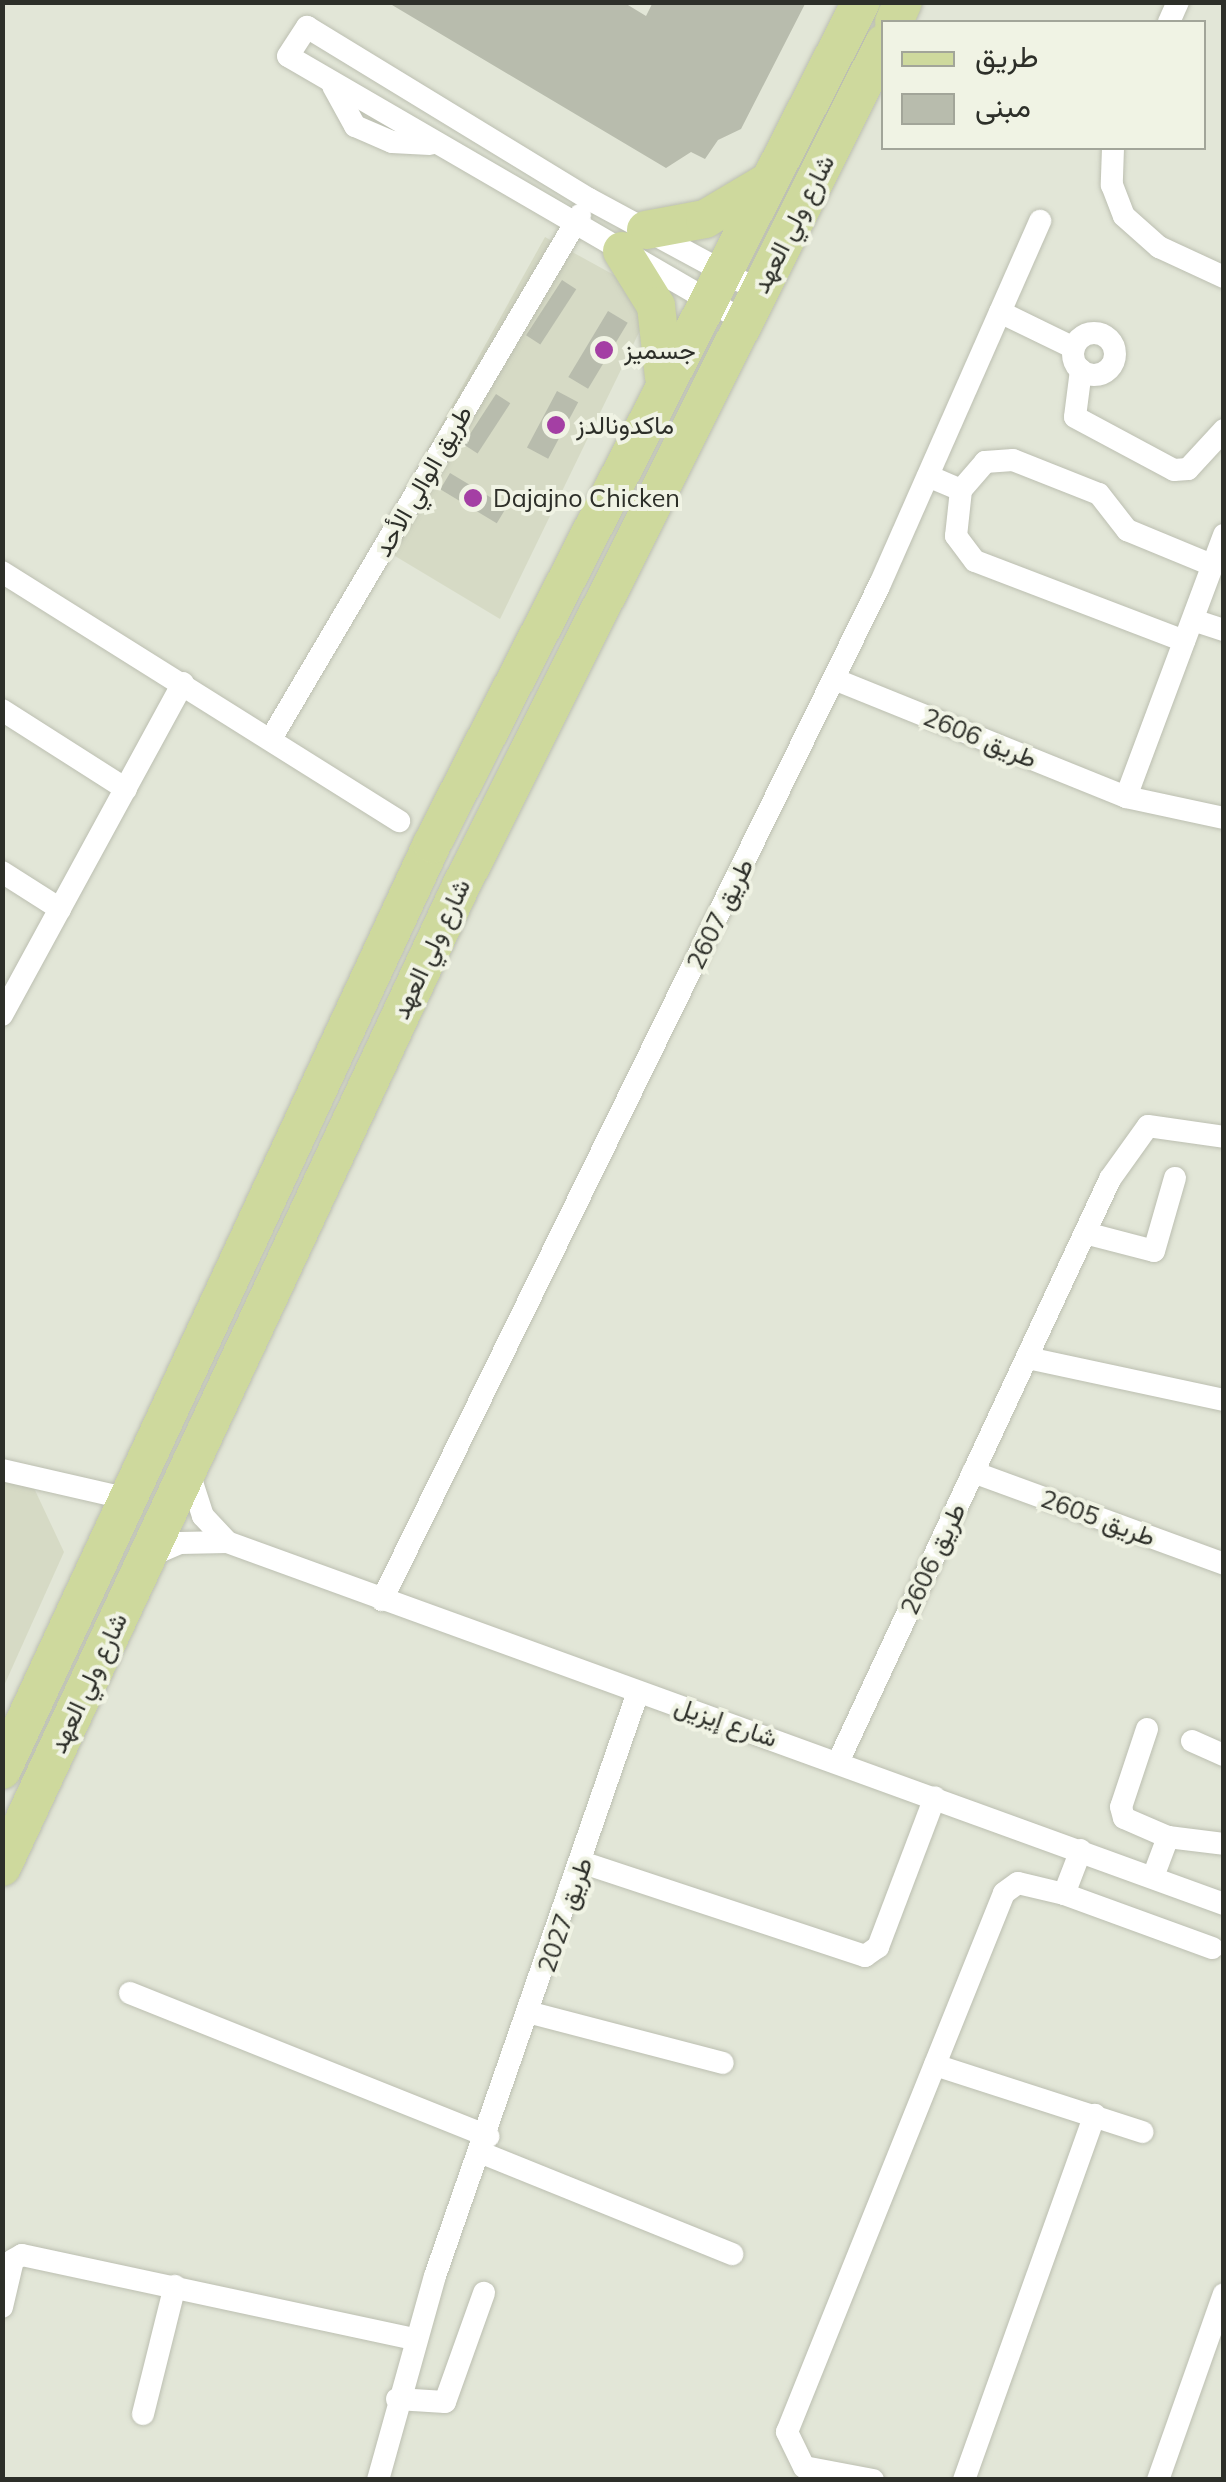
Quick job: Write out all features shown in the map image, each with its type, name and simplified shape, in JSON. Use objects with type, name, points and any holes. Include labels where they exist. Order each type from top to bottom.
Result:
[{"type":"main road","name":"شارع ولي العهد","points":[[2,1770],[432,844],[664,376],[732,299],[768,181],[861,2]]},
{"type":"main road","name":"شارع ولي العهد","points":[[2,1867],[164,1516],[593,619],[609,560],[732,299],[881,48]]},
{"type":"main road","points":[[664,376],[656,306],[634,240],[706,219],[768,181]]},
{"type":"main road","points":[[129,1499],[164,1516]]},
{"type":"street","points":[[732,299],[634,240],[575,225],[333,86],[288,56],[307,27],[589,199],[634,240],[732,299]]},
{"type":"street","points":[[1113,150],[1112,184],[1124,216],[1159,247],[1224,276]]},
{"type":"street","name":"طريق الوالي الأحد","points":[[272,736],[589,199]]},
{"type":"street","name":"طريق 2607","points":[[382,1600],[834,679],[1040,221]]},
{"type":"street","points":[[1000,312],[1078,359],[1075,417],[1174,470],[1188,469],[1224,430]]},
{"type":"street","points":[[1212,565],[1127,530],[1100,494],[1013,460],[985,462],[962,490],[956,536],[974,561],[1188,630],[1224,630]]},
{"type":"street","points":[[928,476],[962,490]]},
{"type":"street","points":[[1126,797],[1224,535]]},
{"type":"street","points":[[2,572],[272,736],[398,821]]},
{"type":"street","name":"طريق 2606","points":[[834,679],[1126,797],[1224,818]]},
{"type":"street","points":[[2,1015],[184,683]]},
{"type":"street","points":[[2,710],[126,789]]},
{"type":"street","points":[[2,872],[60,909]]},
{"type":"street","name":"طريق 2606","points":[[839,1760],[1085,1233],[1140,1132],[1168,1127],[1224,1137]]},
{"type":"street","points":[[1085,1233],[1154,1251],[1175,1178]]},
{"type":"street","points":[[1028,1358],[1224,1400]]},
{"type":"street","points":[[188,1467],[197,1504],[227,1542]]},
{"type":"street","points":[[2,1470],[129,1499]]},
{"type":"street","name":"طريق 2605","points":[[974,1472],[1224,1564]]},
{"type":"street","name":"شارع إيزيل","points":[[147,1557],[192,1540],[227,1542],[638,1692],[839,1760],[1224,1904]]},
{"type":"street","name":"طريق 2027","points":[[378,2480],[415,2339],[584,1863],[638,1692]]},
{"type":"street","points":[[1147,1730],[1121,1807],[1124,1818],[1168,1836],[1224,1844]]},
{"type":"street","points":[[1192,1741],[1224,1756]]},
{"type":"street","points":[[584,1863],[866,1956],[878,1947],[936,1797]]},
{"type":"street","points":[[1154,1877],[1168,1836]]},
{"type":"street","points":[[1064,1894],[1082,1850]]},
{"type":"street","points":[[870,2479],[804,2467],[788,2432],[1008,1888],[1064,1894],[1212,1948]]},
{"type":"street","points":[[130,1992],[732,2254]]},
{"type":"street","points":[[531,2012],[722,2063]]},
{"type":"street","points":[[935,2065],[1142,2132]]},
{"type":"street","points":[[964,2480],[1095,2115]]},
{"type":"street","points":[[2,2307],[18,2255],[415,2339]]},
{"type":"street","points":[[143,2414],[174,2286]]},
{"type":"street","points":[[398,2400],[445,2402],[484,2292]]},
{"type":"street","points":[[1158,2480],[1224,2294]]},
{"type":"shaded area","points":[[545,237],[625,281],[648,314],[500,619],[375,544]]},
{"type":"shaded area","points":[[3,1482],[33,1486],[64,1552],[3,1688]]},
{"type":"building","points":[[387,2],[623,2],[646,16],[653,2],[806,2],[741,129],[718,140],[705,159],[691,152],[666,168]]},
{"type":"building","points":[[562,280],[576,289],[540,345],[526,335]]},
{"type":"building","points":[[608,311],[628,323],[588,389],[568,377]]},
{"type":"building","points":[[557,391],[578,402],[548,459],[527,448]]},
{"type":"building","points":[[496,394],[510,403],[478,454],[463,444]]},
{"type":"building","name":"Dajajno Chicken","points":[[450,473],[507,507],[497,523],[440,489]]},
{"type":"place","name":"جسميز","points":[[604,350]]},
{"type":"place","name":"ماكدونالدز","points":[[556,425]]},
{"type":"place","name":"Dajajno Chicken","points":[[473,498]]}]
